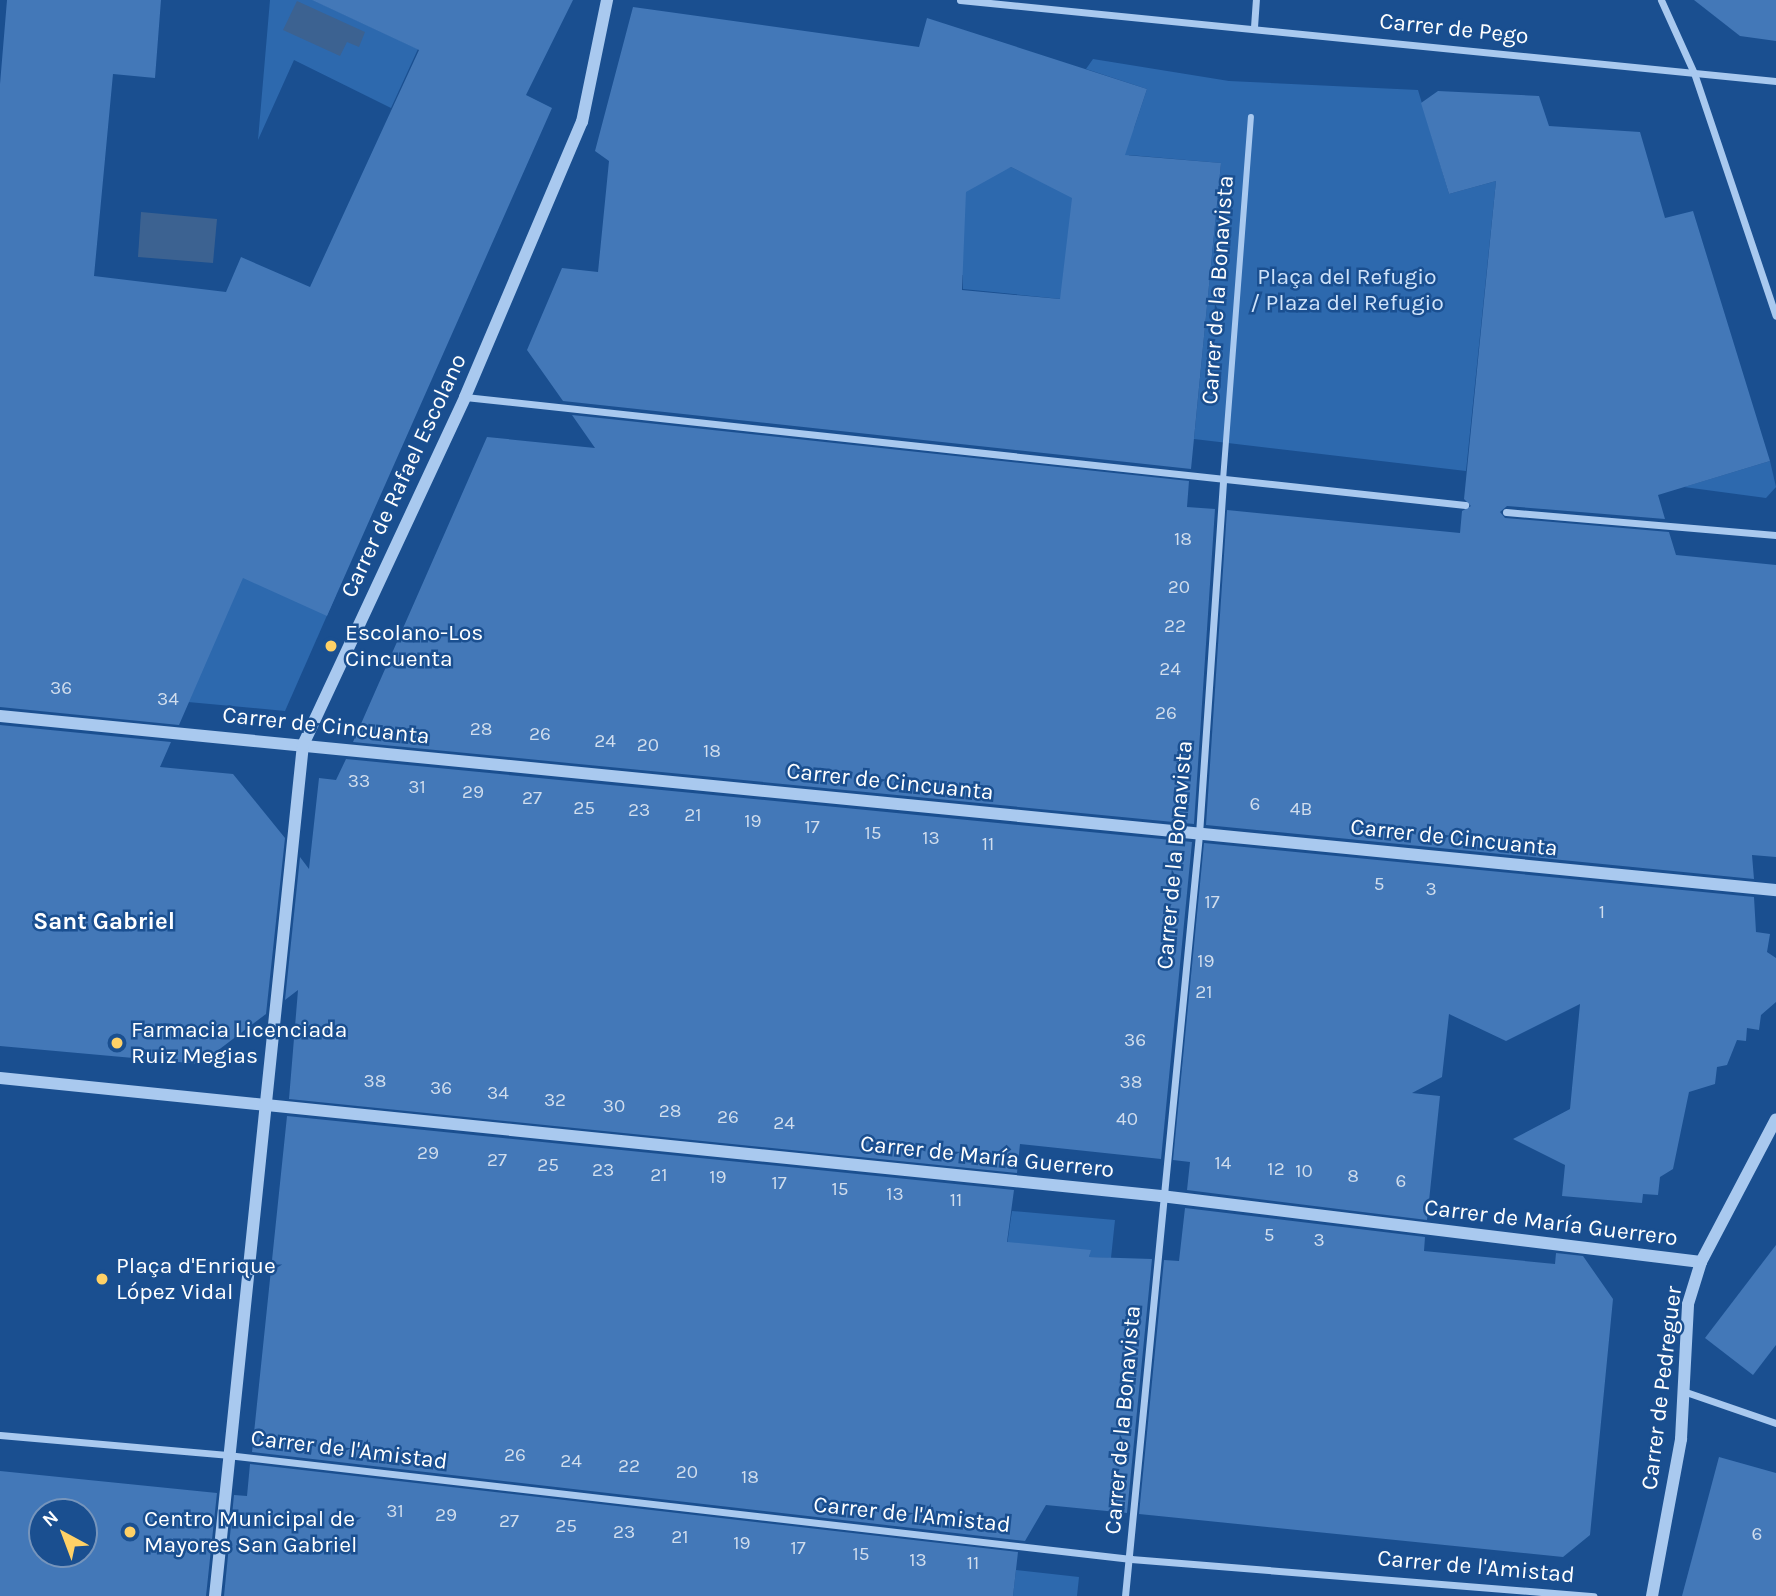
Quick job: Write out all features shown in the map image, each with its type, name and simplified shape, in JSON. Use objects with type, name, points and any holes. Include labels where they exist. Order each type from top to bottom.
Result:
[{"type":"street","name":"Carrer de Rafael Escolano","points":[[268,1103],[303,745],[465,397],[582,122],[607,0]]},
{"type":"street","name":"Carrer de Pego","points":[[960,0],[1254,27],[1776,81]]},
{"type":"street","points":[[1254,27],[1256,0]]},
{"type":"street","points":[[1661,0],[1694,73],[1776,316]]},
{"type":"street","name":"Carrer de la Bonavista","points":[[1125,1596],[1131,1559],[1161,1196],[1199,834],[1251,117]]},
{"type":"street","points":[[465,397],[1465,505]]},
{"type":"street","points":[[1506,512],[1776,535]]},
{"type":"street","name":"Carrer de Cincuanta","points":[[0,716],[1776,890]]},
{"type":"street","points":[[0,1077],[268,1103],[228,1455],[215,1596]]},
{"type":"street","name":"Carrer de María Guerrero","points":[[268,1103],[1161,1196],[1701,1262]]},
{"type":"street","name":"Carrer de Pedreguer","points":[[1651,1596],[1681,1439],[1688,1304],[1701,1262],[1776,1119]]},
{"type":"street","points":[[1683,1391],[1776,1423]]},
{"type":"street","points":[[0,1435],[228,1455]]},
{"type":"street","name":"Carrer de l'Amistad","points":[[228,1455],[1131,1559],[1594,1596]]},
{"type":"green space","points":[[270,0],[313,0],[418,49],[391,108],[294,60],[258,140]]},
{"type":"green space","name":"Plaça del Refugio / Plaza del Refugio","points":[[1093,59],[1229,81],[1418,90],[1449,194],[1496,181],[1466,471],[1194,439],[1221,163],[1129,155],[1124,210],[1061,299],[963,289],[963,275],[930,273],[966,185],[1011,167],[1050,186],[1134,128],[1147,89],[1086,69]]},
{"type":"green space","points":[[1770,461],[1776,487],[1766,498],[1684,487]]},
{"type":"green space","points":[[257,541],[336,595],[285,711],[188,702]]},
{"type":"green space","points":[[1012,1211],[1115,1220],[1111,1258],[1089,1257],[1090,1251],[1007,1245]]},
{"type":"green space","points":[[1016,1570],[1079,1577],[1077,1596],[1013,1596]]},
{"type":"shaded area","points":[[297,1],[365,32],[359,47],[347,42],[340,56],[283,30]]},
{"type":"shaded area","points":[[141,212],[217,219],[213,263],[138,257]]},
{"type":"building","points":[[7,0],[161,0],[155,78],[113,74],[94,276],[226,292],[241,257],[310,287],[419,50],[312,0],[573,0],[526,95],[552,108],[327,616],[243,578],[179,725],[0,707],[0,84]]},
{"type":"building","points":[[1694,0],[1776,0],[1776,41],[1740,36]]},
{"type":"building","points":[[633,7],[919,47],[927,18],[1147,89],[1125,155],[1221,163],[1191,469],[563,401],[527,350],[562,268],[598,272],[609,161],[595,151]],"holes":[[[1011,167],[1072,198],[1060,299],[962,290],[966,192]]]},
{"type":"building","points":[[1438,91],[1539,96],[1549,126],[1640,132],[1665,218],[1693,211],[1770,461],[1658,495],[1665,519],[1507,506],[1500,512],[1505,518],[1669,532],[1676,555],[1776,565],[1776,857],[1752,855],[1754,879],[1206,825],[1227,510],[1460,533],[1462,511],[1471,506],[1464,499],[1496,181],[1449,194],[1421,103]]},
{"type":"building","points":[[572,415],[1189,481],[1187,507],[1215,509],[1194,824],[353,742],[487,437],[595,448]]},
{"type":"building","points":[[0,725],[171,742],[160,767],[233,774],[285,838],[266,1014],[200,1064],[0,1046]]},
{"type":"building","points":[[346,759],[1192,842],[1161,1159],[1020,1144],[1017,1173],[289,1099],[298,990],[285,1000],[300,857],[309,869],[319,778],[336,780]]},
{"type":"building","points":[[1204,843],[1754,897],[1756,932],[1770,934],[1767,952],[1776,958],[1776,1002],[1761,1015],[1759,1030],[1747,1028],[1746,1041],[1737,1040],[1727,1065],[1717,1067],[1715,1084],[1689,1092],[1673,1169],[1660,1177],[1658,1195],[1643,1194],[1642,1203],[1562,1196],[1565,1165],[1513,1139],[1570,1109],[1580,1004],[1506,1041],[1449,1014],[1442,1077],[1412,1093],[1440,1096],[1427,1220],[1187,1190],[1190,1162],[1173,1160]]},
{"type":"building","points":[[287,1116],[1014,1190],[1007,1242],[1091,1250],[1089,1257],[1152,1259],[1127,1513],[1046,1505],[1025,1541],[252,1452]]},
{"type":"building","points":[[1185,1208],[1425,1237],[1424,1251],[1555,1264],[1556,1253],[1583,1256],[1613,1299],[1590,1535],[1563,1557],[1139,1514],[1164,1260],[1179,1261]]},
{"type":"building","points":[[1776,1245],[1776,1345],[1753,1375],[1705,1338]]},
{"type":"building","points":[[1719,1457],[1776,1473],[1776,1596],[1682,1596]]},
{"type":"building","points":[[250,1464],[1018,1552],[1013,1596],[224,1596],[234,1495],[247,1496]]},
{"type":"building","name":"Centro Municipal de Mayores San Gabriel","points":[[0,1471],[217,1493],[206,1596],[0,1596]]},
{"type":"place","name":"Escolano-Los Cincuenta","points":[[331,646]]},
{"type":"place","name":"Farmacia Licenciada Ruiz Megias","points":[[117,1043]]},
{"type":"place","name":"Plaça d'Enrique López Vidal","points":[[102,1279]]},
{"type":"place","name":"Centro Municipal de Mayores San Gabriel","points":[[130,1532]]},
{"type":"district","name":"Sant Gabriel","points":[[104,922]]}]
